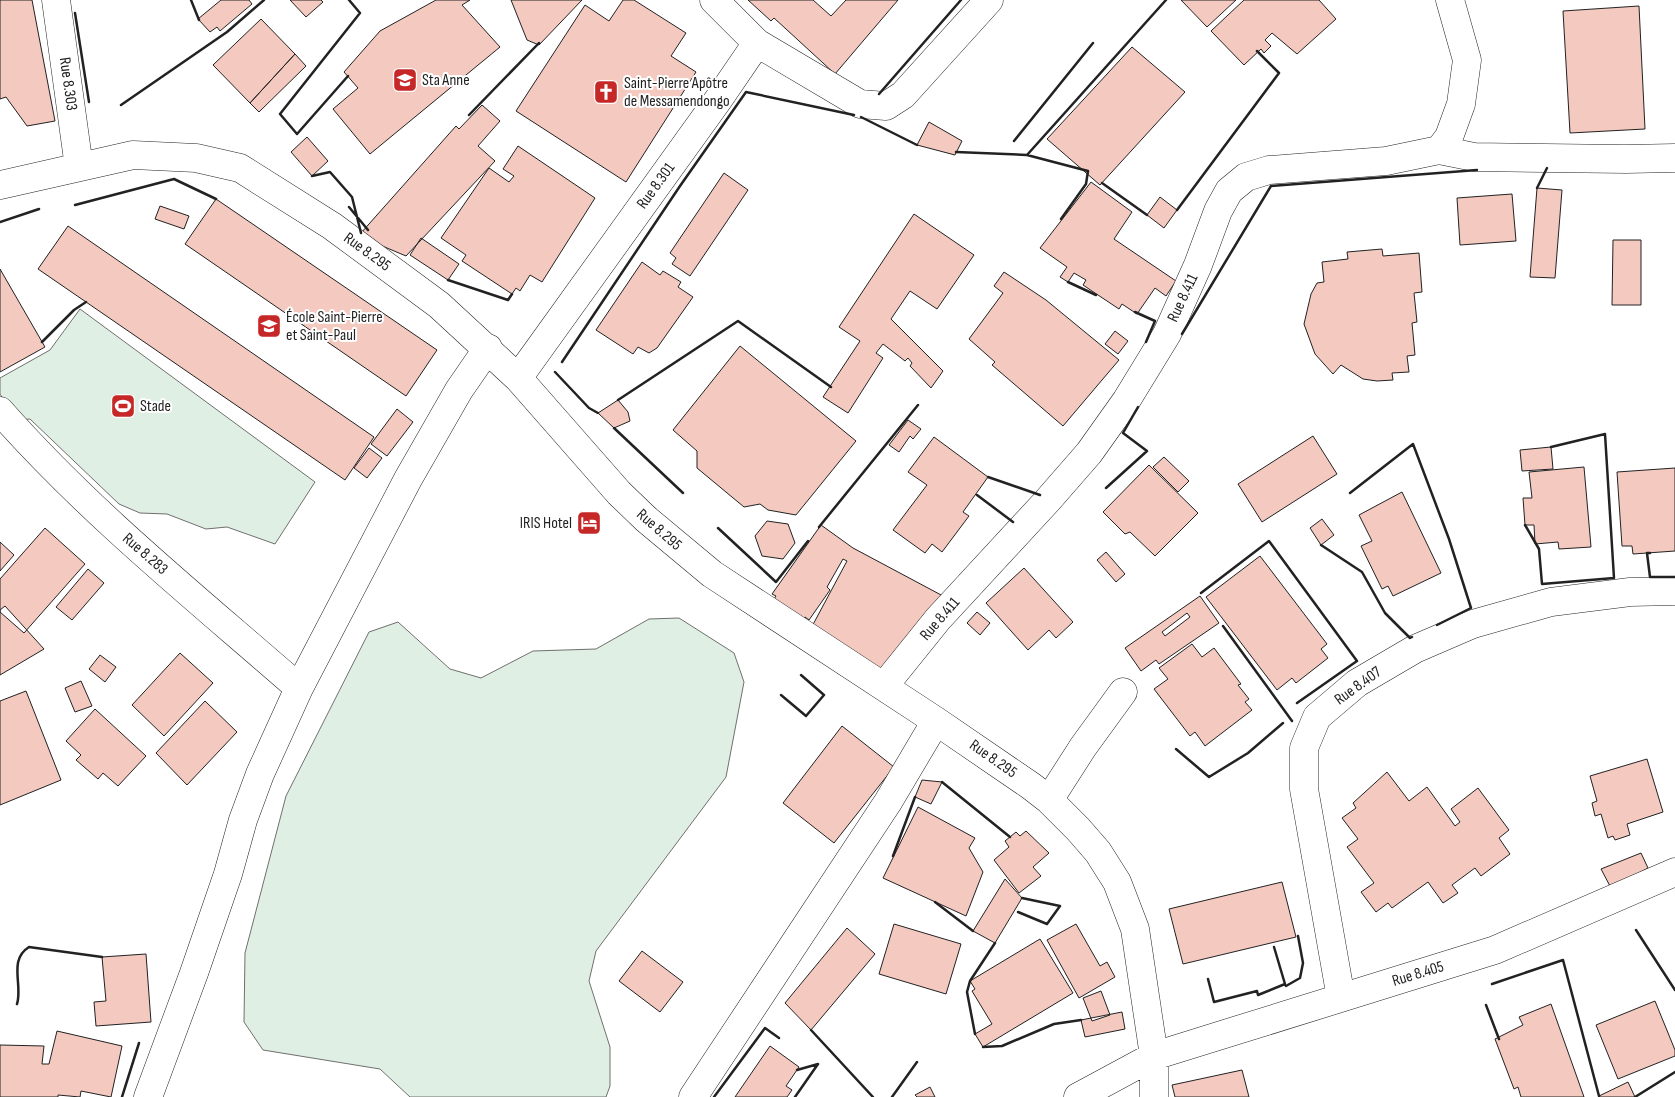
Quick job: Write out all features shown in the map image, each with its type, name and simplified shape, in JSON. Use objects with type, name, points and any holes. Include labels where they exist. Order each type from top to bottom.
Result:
[{"type":"street","name":"Rue 8.303","points":[[56,0],[79,167]]},
{"type":"street","points":[[714,0],[757,43],[860,104],[886,106],[903,96],[989,0]]},
{"type":"street","points":[[1450,0],[1467,60],[1461,104],[1449,137],[1438,150],[1474,157],[1626,160],[1675,158]]},
{"type":"street","name":"Rue 8.301","points":[[518,378],[757,43]]},
{"type":"street","name":"Rue 8.411","points":[[884,686],[938,619],[1089,453],[1126,400],[1166,334],[1198,265],[1218,211],[1229,191],[1246,177],[1270,170],[1386,162],[1438,150]]},
{"type":"street","name":"Rue 8.295","points":[[0,185],[132,155],[196,158],[240,168],[332,226],[439,305],[488,348],[518,378],[619,493],[681,549],[712,574],[884,686],[1049,800],[1078,829],[1098,852],[1117,882],[1135,929],[1154,1056],[1154,1097]]},
{"type":"street","points":[[148,1097],[228,874],[243,820],[260,774],[299,688],[408,479],[459,390],[488,348]]},
{"type":"street","name":"Rue 8.283","points":[[0,411],[35,451],[99,514],[299,688]]},
{"type":"street","name":"Rue 8.407","points":[[1341,998],[1304,789],[1304,748],[1317,717],[1357,683],[1398,658],[1473,624],[1551,602],[1630,592],[1675,590]]},
{"type":"street","points":[[1049,800],[1123,692]]},
{"type":"street","points":[[693,1097],[888,802],[936,721]]},
{"type":"street","name":"Rue 8.405","points":[[1078,1097],[1154,1056],[1495,950],[1675,872]]},
{"type":"green space","points":[[80,309],[315,482],[275,544],[227,527],[206,529],[167,514],[140,513],[119,504],[30,419],[16,420],[0,394],[0,378],[50,350]]},
{"type":"green space","points":[[679,618],[734,653],[744,682],[726,777],[596,951],[589,981],[610,1047],[610,1086],[606,1097],[410,1097],[380,1069],[263,1050],[244,1022],[245,953],[286,796],[369,632],[398,622],[450,669],[481,678],[533,651],[596,649],[649,619]]},
{"type":"building","points":[[0,0],[32,0],[55,121],[27,126],[6,97],[0,99]]},
{"type":"building","points":[[221,0],[249,0],[252,4],[220,31],[217,27],[210,32],[198,19]]},
{"type":"building","points":[[290,0],[321,0],[323,2],[306,17]]},
{"type":"building","name":"Sta Anne","points":[[436,0],[470,0],[462,5],[500,47],[370,154],[333,109],[358,88],[344,72],[380,31]]},
{"type":"building","points":[[511,0],[582,0],[539,45],[527,40]]},
{"type":"building","name":"Saint-Pierre Apôtre de Messamendongo","points":[[623,0],[634,0],[686,33],[671,56],[696,72],[626,182],[516,111],[585,5],[609,21]]},
{"type":"building","points":[[748,0],[813,0],[831,16],[846,0],[898,0],[835,74],[774,18],[771,21]]},
{"type":"building","points":[[1181,0],[1236,0],[1207,27]]},
{"type":"building","points":[[1244,0],[1319,0],[1336,19],[1297,54],[1272,33],[1265,40],[1271,46],[1264,53],[1261,49],[1244,65],[1211,31]]},
{"type":"building","points":[[1639,6],[1645,129],[1570,133],[1563,11]]},
{"type":"building","points":[[261,19],[295,54],[250,103],[213,65]]},
{"type":"building","points":[[1132,47],[1185,92],[1100,185],[1047,139]]},
{"type":"building","points":[[295,54],[306,66],[259,112],[250,103]]},
{"type":"building","points":[[482,105],[500,121],[478,146],[495,161],[406,256],[368,240],[361,233],[456,126],[459,129]]},
{"type":"building","points":[[929,122],[962,141],[955,155],[917,145]]},
{"type":"building","points":[[307,137],[328,161],[312,176],[291,152]]},
{"type":"building","points":[[518,146],[595,198],[542,282],[530,275],[520,291],[516,288],[512,294],[462,261],[466,255],[441,238],[489,168],[509,182],[514,176],[503,169]]},
{"type":"building","points":[[724,173],[748,190],[690,276],[672,264],[676,258],[670,253]]},
{"type":"building","points":[[1091,182],[1132,212],[1114,239],[1176,281],[1166,296],[1155,288],[1137,314],[1122,304],[1119,309],[1083,285],[1086,280],[1074,273],[1068,282],[1060,277],[1067,267],[1040,248]]},
{"type":"building","points":[[1537,188],[1562,190],[1555,278],[1530,277]]},
{"type":"building","points":[[1512,194],[1516,241],[1460,245],[1457,198]]},
{"type":"building","points":[[1160,197],[1177,210],[1164,228],[1147,215]]},
{"type":"building","points":[[216,199],[437,350],[406,396],[185,244]]},
{"type":"building","points":[[160,206],[189,216],[184,229],[155,219]]},
{"type":"building","points":[[914,214],[974,255],[937,309],[910,291],[891,319],[943,371],[931,388],[910,366],[912,363],[908,358],[905,361],[883,344],[876,353],[883,358],[848,413],[823,397],[860,341],[839,327]]},
{"type":"building","points":[[68,226],[374,437],[345,480],[38,269]]},
{"type":"building","points":[[421,238],[459,264],[448,280],[410,255]]},
{"type":"building","points":[[1613,240],[1641,240],[1641,305],[1612,305]]},
{"type":"building","points":[[1382,249],[1383,256],[1419,253],[1422,292],[1414,293],[1417,322],[1412,323],[1415,355],[1407,356],[1409,372],[1392,373],[1393,380],[1377,381],[1363,379],[1341,365],[1333,374],[1315,354],[1304,324],[1311,294],[1317,283],[1324,282],[1322,262],[1348,259],[1347,252]]},
{"type":"building","points":[[642,262],[660,275],[663,271],[681,282],[678,287],[693,297],[657,348],[649,353],[638,347],[633,354],[596,330]]},
{"type":"building","points":[[0,269],[45,347],[0,372]]},
{"type":"building","points":[[1004,272],[1046,300],[1119,360],[1063,426],[992,365],[995,362],[969,339],[1003,293],[994,286]]},
{"type":"building","points":[[1115,331],[1128,341],[1118,354],[1105,344]]},
{"type":"building","points":[[740,346],[856,441],[796,515],[768,510],[760,504],[744,507],[697,468],[697,451],[673,430]]},
{"type":"building","points":[[618,400],[628,412],[630,421],[614,428],[598,413]]},
{"type":"building","points":[[397,409],[413,422],[387,456],[371,444]]},
{"type":"building","points":[[908,420],[921,429],[913,439],[910,436],[899,452],[889,445]]},
{"type":"building","points":[[1313,436],[1337,474],[1262,522],[1238,484]]},
{"type":"building","points":[[934,437],[988,477],[963,512],[969,516],[942,552],[932,544],[925,553],[893,530],[927,485],[908,472]]},
{"type":"building","points":[[1551,447],[1553,469],[1522,471],[1520,450]]},
{"type":"building","points":[[369,448],[382,458],[367,478],[354,468]]},
{"type":"building","points":[[1164,457],[1189,481],[1178,492],[1153,467]]},
{"type":"building","points":[[1149,465],[1198,513],[1155,556],[1130,532],[1125,534],[1103,512]]},
{"type":"building","points":[[1584,467],[1591,547],[1559,549],[1558,542],[1535,544],[1534,525],[1525,525],[1523,498],[1532,498],[1529,472]]},
{"type":"building","points":[[1675,468],[1675,551],[1633,554],[1632,546],[1622,546],[1617,472]]},
{"type":"building","points":[[1402,492],[1441,573],[1393,596],[1388,586],[1382,589],[1361,546],[1372,541],[1359,515]]},
{"type":"building","points":[[1322,519],[1334,535],[1321,545],[1310,528]]},
{"type":"building","points":[[767,521],[788,524],[795,543],[783,559],[762,556],[755,536]]},
{"type":"building","points":[[821,525],[853,548],[943,596],[882,677],[809,632],[847,561],[843,559],[827,587],[830,590],[809,620],[805,617],[799,626],[770,605],[776,596],[772,594]]},
{"type":"building","points":[[45,528],[85,564],[24,633],[0,612],[0,579]]},
{"type":"building","points":[[0,542],[14,555],[0,571]]},
{"type":"building","points":[[1106,552],[1125,574],[1116,582],[1097,560]]},
{"type":"building","points":[[1260,556],[1327,644],[1321,649],[1328,658],[1296,683],[1292,678],[1277,690],[1206,597]]},
{"type":"building","points":[[1024,568],[1073,622],[1056,638],[1049,630],[1028,650],[986,603]]},
{"type":"building","points":[[88,569],[104,583],[72,620],[56,607]]},
{"type":"building","points":[[1200,596],[1219,623],[1159,664],[1156,660],[1141,671],[1125,648]],"holes":[[[1187,613],[1190,617],[1165,636],[1162,632]]]},
{"type":"building","points":[[5,606],[44,649],[0,675],[0,610]]},
{"type":"building","points":[[977,612],[990,623],[980,635],[967,623]]},
{"type":"building","points":[[1192,644],[1202,657],[1214,648],[1241,684],[1238,685],[1249,699],[1245,702],[1252,710],[1205,746],[1195,732],[1190,736],[1154,689],[1168,679],[1159,668]]},
{"type":"building","points":[[180,653],[213,683],[164,736],[132,705]]},
{"type":"building","points":[[100,655],[116,667],[105,682],[89,669]]},
{"type":"building","points":[[81,681],[92,706],[75,712],[65,688]]},
{"type":"building","points":[[26,691],[61,780],[0,805],[0,701]]},
{"type":"building","points":[[205,701],[237,732],[187,785],[156,753]]},
{"type":"building","points":[[95,709],[146,756],[118,786],[103,773],[98,779],[76,760],[81,755],[66,741]]},
{"type":"building","points":[[842,726],[894,767],[834,843],[783,803]]},
{"type":"building","points":[[1647,759],[1663,812],[1627,824],[1630,835],[1615,840],[1613,836],[1608,838],[1601,814],[1595,816],[1592,803],[1597,801],[1590,776]]},
{"type":"building","points":[[1387,772],[1409,801],[1427,787],[1455,826],[1460,822],[1451,809],[1478,788],[1509,830],[1499,838],[1510,854],[1481,876],[1475,868],[1452,885],[1458,893],[1443,903],[1428,882],[1392,908],[1388,903],[1376,912],[1361,892],[1374,883],[1347,847],[1358,839],[1342,818],[1356,808],[1353,803]]},
{"type":"building","points":[[922,780],[942,782],[931,804],[915,797]]},
{"type":"building","points":[[918,807],[975,838],[969,848],[983,872],[966,916],[883,878]]},
{"type":"building","points":[[1026,831],[1049,853],[1033,867],[1041,876],[1019,893],[994,860],[1009,847],[1005,841],[1016,832],[1020,836]]},
{"type":"building","points":[[1641,853],[1648,868],[1611,888],[1601,869]]},
{"type":"building","points":[[1005,879],[1022,898],[995,943],[973,931]]},
{"type":"building","points":[[1282,882],[1296,937],[1183,964],[1169,909]]},
{"type":"building","points":[[894,924],[961,944],[946,994],[879,974]]},
{"type":"building","points":[[1076,924],[1100,966],[1107,962],[1115,977],[1079,998],[1047,940]]},
{"type":"building","points":[[847,928],[875,954],[811,1030],[785,1003]]},
{"type":"building","points":[[1040,939],[1073,993],[983,1047],[975,1034],[992,1024],[972,991],[975,989],[970,981]]},
{"type":"building","points":[[642,951],[683,982],[660,1012],[619,981]]},
{"type":"building","points":[[146,954],[151,1022],[96,1026],[94,1002],[106,1001],[102,957]]},
{"type":"building","points":[[1101,991],[1110,1015],[1092,1021],[1083,998]]},
{"type":"building","points":[[1655,1001],[1675,1050],[1675,1056],[1618,1079],[1596,1025]]},
{"type":"building","points":[[1551,1004],[1584,1097],[1521,1097],[1518,1087],[1514,1089],[1495,1039],[1523,1025],[1519,1017]]},
{"type":"building","points":[[1122,1012],[1125,1029],[1085,1037],[1081,1020]]},
{"type":"building","points":[[57,1031],[122,1046],[111,1097],[81,1091],[80,1097],[58,1095],[58,1097],[0,1097],[0,1045],[44,1046],[42,1064],[49,1064]]},
{"type":"building","points":[[770,1046],[799,1067],[786,1086],[792,1090],[787,1097],[735,1097]]},
{"type":"building","points":[[1242,1070],[1249,1097],[1175,1097],[1172,1085]]},
{"type":"building","points":[[1628,1082],[1635,1097],[1599,1097],[1599,1096]]},
{"type":"building","points":[[930,1087],[935,1097],[917,1097],[915,1095]]},
{"type":"wall","points":[[191,0],[199,20]]},
{"type":"wall","points":[[121,105],[227,32],[264,0]]},
{"type":"wall","points":[[348,76],[297,134],[280,114],[360,13],[349,0]]},
{"type":"wall","points":[[879,94],[961,0]]},
{"type":"wall","points":[[1027,155],[1166,0]]},
{"type":"wall","points":[[75,13],[89,102]]},
{"type":"wall","points":[[469,115],[539,43]]},
{"type":"wall","points":[[1014,141],[1093,43]]},
{"type":"wall","points":[[1177,210],[1279,73],[1257,51]]},
{"type":"wall","points":[[562,362],[680,186],[746,92],[854,115]]},
{"type":"wall","points":[[861,117],[917,145]]},
{"type":"wall","points":[[956,152],[1027,155],[1088,171],[1086,184],[1061,219]]},
{"type":"wall","points":[[1537,188],[1547,168]]},
{"type":"wall","points":[[1182,334],[1271,186],[1477,170]]},
{"type":"wall","points":[[312,176],[330,172],[352,197],[361,233]]},
{"type":"wall","points":[[75,205],[174,179],[216,199]]},
{"type":"wall","points":[[1102,183],[1147,215]]},
{"type":"wall","points":[[349,207],[368,230]]},
{"type":"wall","points":[[0,222],[39,209]]},
{"type":"wall","points":[[448,280],[508,300],[512,294]]},
{"type":"wall","points":[[1068,282],[1096,295]]},
{"type":"wall","points":[[42,342],[74,310],[86,302]]},
{"type":"wall","points":[[1135,312],[1155,321],[1146,342]]},
{"type":"wall","points":[[618,400],[738,321],[831,387]]},
{"type":"wall","points":[[555,372],[589,408],[598,413]]},
{"type":"wall","points":[[819,527],[918,405]]},
{"type":"wall","points":[[1106,488],[1147,451],[1123,433],[1138,407]]},
{"type":"wall","points":[[614,428],[683,493]]},
{"type":"wall","points":[[1525,525],[1539,549],[1542,584],[1614,578],[1605,434],[1551,447]]},
{"type":"wall","points":[[1350,493],[1413,444],[1449,539],[1471,608],[1437,625]]},
{"type":"wall","points":[[988,477],[1040,495]]},
{"type":"wall","points":[[977,495],[1013,522]]},
{"type":"wall","points":[[718,528],[776,582],[808,541]]},
{"type":"wall","points":[[1201,593],[1269,541],[1357,661],[1297,703]]},
{"type":"wall","points":[[1321,545],[1362,572],[1385,613],[1410,638],[1412,637]]},
{"type":"wall","points":[[1650,553],[1647,553],[1650,577],[1675,577]]},
{"type":"wall","points":[[1223,626],[1292,721]]},
{"type":"wall","points":[[781,695],[806,716],[824,695],[801,675]]},
{"type":"wall","points":[[1176,749],[1209,777],[1248,753],[1283,723]]},
{"type":"wall","points":[[942,782],[1010,837]]},
{"type":"wall","points":[[893,856],[915,797]]},
{"type":"wall","points":[[1018,912],[1047,924],[1060,906],[1022,898]]},
{"type":"wall","points":[[935,902],[973,931]]},
{"type":"wall","points":[[1636,930],[1675,990]]},
{"type":"wall","points":[[1286,986],[1300,978],[1303,963],[1298,936]]},
{"type":"wall","points":[[975,1034],[967,992],[970,981],[995,943]]},
{"type":"wall","points":[[17,1004],[19,959],[29,947],[102,957]]},
{"type":"wall","points":[[1208,979],[1214,1002],[1257,991],[1258,995],[1285,984],[1274,947]]},
{"type":"wall","points":[[1492,984],[1563,960],[1599,1096]]},
{"type":"wall","points":[[1486,1005],[1499,1039]]},
{"type":"wall","points":[[983,1047],[1002,1046],[1054,1024],[1081,1020]]},
{"type":"wall","points":[[714,1097],[765,1028],[779,1038]]},
{"type":"wall","points":[[811,1030],[873,1097]]},
{"type":"wall","points":[[122,1097],[139,1043]]},
{"type":"wall","points":[[892,1097],[917,1062]]},
{"type":"wall","points":[[795,1097],[818,1064],[797,1070]]},
{"type":"wall","points":[[1635,1097],[1675,1072]]},
{"type":"place","name":"Sta Anne","points":[[405,80]]},
{"type":"place","name":"Saint-Pierre Apôtre de Messamendongo","points":[[606,92]]},
{"type":"place","name":"École Saint-Pierre et Saint-Paul","points":[[269,326]]},
{"type":"place","name":"Stade","points":[[123,406]]},
{"type":"place","name":"IRIS Hotel","points":[[589,523]]}]
